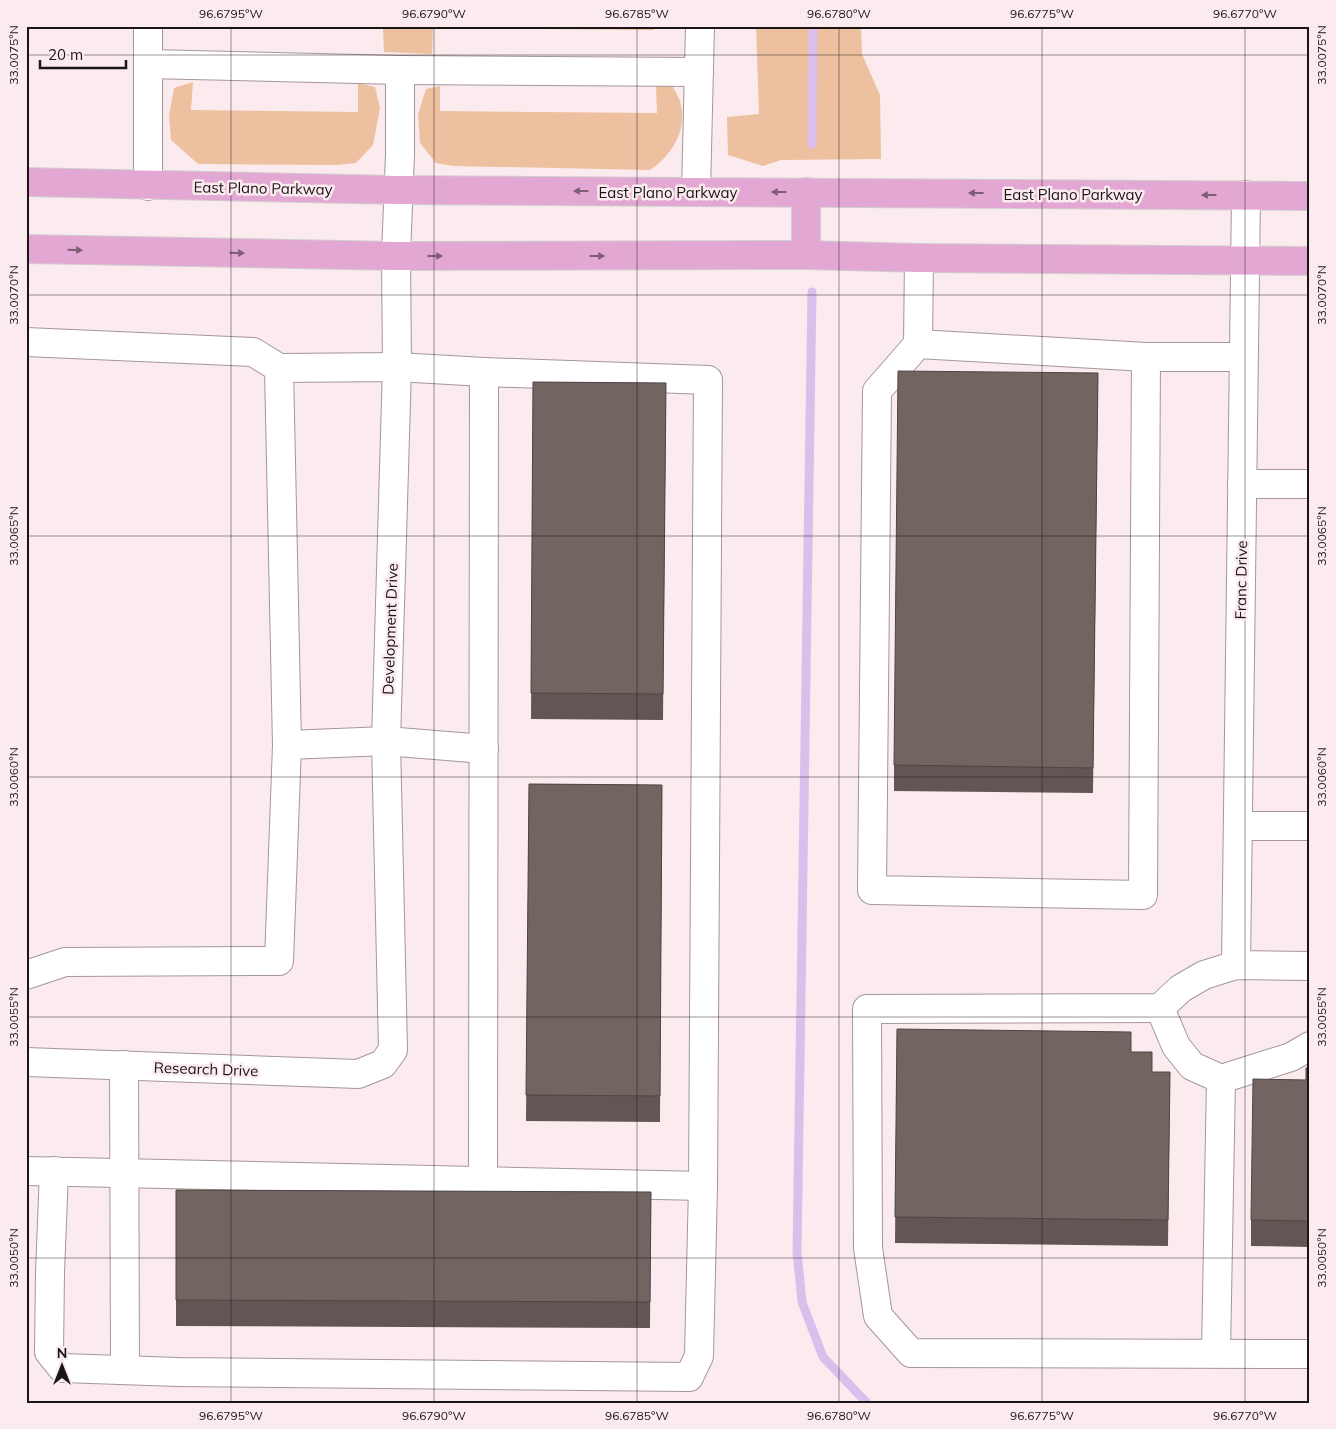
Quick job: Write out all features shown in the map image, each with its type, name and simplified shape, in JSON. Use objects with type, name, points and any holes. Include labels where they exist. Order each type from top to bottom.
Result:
[{"type":"main road","name":"East Plano Parkway","points":[[26,182],[399,190],[1310,196]]},
{"type":"main road","points":[[806,192],[806,255]]},
{"type":"main road","points":[[26,249],[396,256],[806,255],[919,258],[1310,261]]},
{"type":"street","points":[[148,26],[148,186]]},
{"type":"street","points":[[696,192],[700,26]]},
{"type":"street","points":[[148,64],[400,70],[699,72]]},
{"type":"street","name":"Development Drive","points":[[383,1064],[393,1050],[386,741],[397,367],[396,256],[399,190],[400,70]]},
{"type":"street","name":"Franc Drive","points":[[1236,965],[1246,195]]},
{"type":"street","points":[[919,258],[918,344],[877,391],[872,890],[1143,895],[1146,357]]},
{"type":"street","points":[[26,342],[253,352],[279,368],[397,367],[708,380],[703,1186],[699,1356],[689,1377],[188,1372],[62,1368],[49,1352],[54,1171]]},
{"type":"street","points":[[918,344],[1146,357],[1243,357]]},
{"type":"street","points":[[26,975],[65,962],[279,961],[287,745],[279,368]]},
{"type":"street","points":[[483,1181],[484,372]]},
{"type":"street","points":[[1242,484],[1310,484]]},
{"type":"street","points":[[287,745],[386,741],[484,749]]},
{"type":"street","points":[[1238,826],[1310,826]]},
{"type":"street","points":[[1310,966],[1236,965],[1204,975],[1180,989],[1160,1008],[867,1009],[868,1248],[878,1316],[911,1353],[1310,1354]]},
{"type":"street","points":[[1160,1008],[1176,1046],[1192,1066],[1221,1079],[1291,1057],[1310,1046]]},
{"type":"street","name":"Research Drive","points":[[26,1062],[358,1074],[383,1064]]},
{"type":"street","points":[[124,1065],[126,1173],[125,1370]]},
{"type":"street","points":[[1216,1353],[1221,1079]]},
{"type":"street","points":[[26,1171],[703,1186]]},
{"type":"shaded area","points":[[200,26],[654,26],[654,30],[433,28],[432,54],[384,52],[383,28]]},
{"type":"shaded area","points":[[756,26],[861,26],[862,54],[880,95],[881,159],[781,160],[763,166],[728,155],[727,117],[759,114]]},
{"type":"shaded area","points":[[193,82],[191,110],[358,112],[358,83],[375,87],[380,108],[373,145],[356,163],[337,165],[198,164],[171,140],[169,116],[174,88]]},
{"type":"shaded area","points":[[656,85],[673,87],[679,98],[682,124],[671,150],[665,158],[650,170],[453,166],[436,163],[420,143],[418,114],[426,89],[440,86],[440,111],[657,113]]},
{"type":"building","points":[[898,371],[1098,373],[1093,768],[894,765]]},
{"type":"building","points":[[533,382],[666,383],[663,694],[531,693]]},
{"type":"building","points":[[529,784],[662,785],[660,1096],[526,1095]]},
{"type":"building","points":[[897,1029],[1131,1032],[1131,1052],[1152,1052],[1152,1072],[1170,1072],[1168,1220],[895,1217]]},
{"type":"building","points":[[1306,1068],[1310,1068],[1310,1221],[1251,1220],[1253,1079],[1306,1080]]},
{"type":"building","points":[[176,1190],[651,1192],[650,1302],[176,1300]]},
{"type":"waterway","points":[[812,144],[813,26]]},
{"type":"waterway","points":[[812,292],[797,1252],[802,1302],[823,1357],[867,1403]]}]
